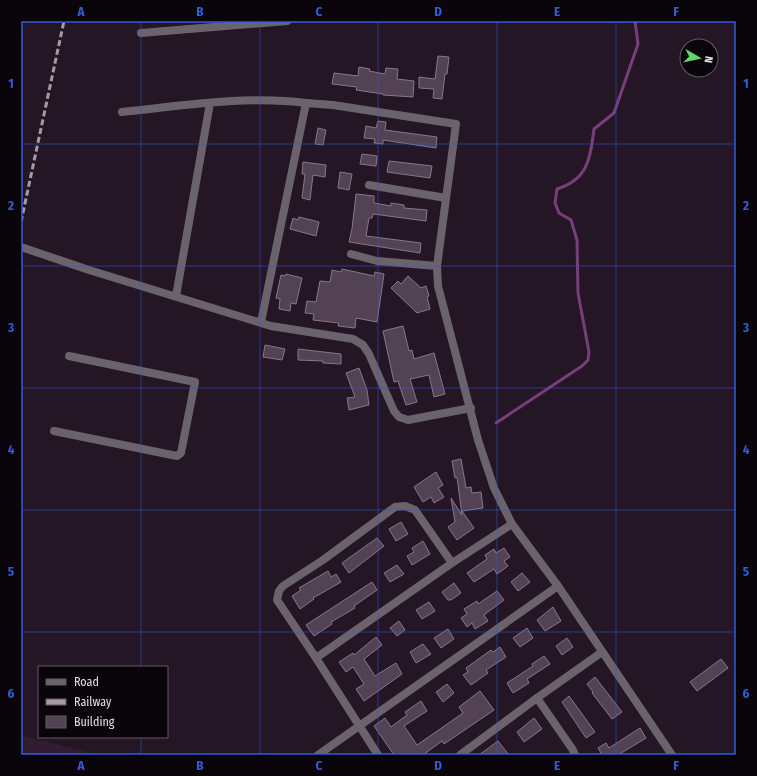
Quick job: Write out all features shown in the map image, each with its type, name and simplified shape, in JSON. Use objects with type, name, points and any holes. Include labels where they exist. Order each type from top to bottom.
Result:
[{"type":"street","points":[[142,33],[286,21]]},
{"type":"street","points":[[122,112],[210,103],[285,100],[333,105],[456,124],[437,266],[438,286],[471,408],[478,440],[494,488],[512,524],[558,586],[672,755]]},
{"type":"street","points":[[176,296],[210,103]]},
{"type":"street","points":[[261,322],[306,103]]},
{"type":"street","points":[[369,185],[446,198]]},
{"type":"street","points":[[21,247],[89,270],[271,326],[353,339],[363,346],[369,354],[394,411],[399,418],[408,420],[471,408]]},
{"type":"street","points":[[351,254],[377,261],[437,266]]},
{"type":"street","points":[[54,431],[178,456],[181,453],[184,439],[195,382],[69,356]]},
{"type":"street","points":[[378,755],[358,726],[350,709],[277,600],[279,592],[283,586],[323,560],[395,507],[405,506],[415,510],[452,562]]},
{"type":"street","points":[[316,658],[452,562],[512,524]]},
{"type":"street","points":[[318,755],[558,586]]},
{"type":"street","points":[[460,755],[602,652]]},
{"type":"street","points":[[537,698],[575,755]]},
{"type":"shaded area","points":[[21,735],[98,755],[21,755]]},
{"type":"building","points":[[438,56],[449,57],[442,99],[433,98],[434,89],[419,88],[419,77],[435,79]]},
{"type":"building","points":[[359,67],[370,69],[369,71],[385,74],[386,68],[398,69],[397,79],[414,81],[413,97],[383,95],[356,90],[357,87],[332,84],[334,73],[358,76]]},
{"type":"building","points":[[378,121],[386,122],[385,130],[437,137],[436,148],[383,140],[383,144],[374,143],[375,139],[364,138],[366,126],[376,128]]},
{"type":"building","points":[[318,128],[326,130],[323,145],[315,144]]},
{"type":"building","points":[[362,154],[377,156],[376,166],[360,164]]},
{"type":"building","points":[[389,161],[432,166],[430,178],[387,172]]},
{"type":"building","points":[[303,162],[326,165],[325,177],[313,175],[310,200],[302,198],[305,174],[302,174]]},
{"type":"building","points":[[340,172],[352,174],[349,190],[338,188]]},
{"type":"building","points":[[356,194],[374,196],[374,203],[391,206],[391,203],[404,205],[404,208],[427,210],[426,221],[373,214],[372,218],[369,218],[366,236],[421,243],[420,253],[349,242]]},
{"type":"building","points":[[299,217],[319,222],[316,236],[290,229],[293,218],[298,220]]},
{"type":"building","points":[[342,269],[374,276],[375,272],[384,274],[377,322],[356,318],[355,328],[338,326],[339,323],[313,320],[314,314],[305,313],[307,301],[316,302],[320,281],[330,282],[332,270],[341,272]]},
{"type":"building","points":[[286,274],[302,278],[296,304],[291,303],[290,311],[279,309],[280,299],[276,298],[281,275],[285,276]]},
{"type":"building","points":[[408,276],[421,288],[426,286],[429,296],[427,297],[430,309],[417,313],[391,288],[398,281],[401,284]]},
{"type":"building","points":[[403,326],[409,351],[412,350],[414,359],[434,353],[445,394],[434,397],[429,375],[410,379],[417,402],[406,405],[398,381],[394,382],[383,331]]},
{"type":"building","points":[[265,345],[285,349],[282,360],[263,357]]},
{"type":"building","points":[[298,349],[341,354],[341,364],[323,363],[323,361],[298,360]]},
{"type":"building","points":[[359,368],[367,390],[369,405],[349,410],[347,398],[355,397],[346,373]]},
{"type":"building","points":[[461,459],[466,488],[471,487],[472,493],[481,492],[483,508],[462,511],[474,528],[457,540],[448,527],[455,522],[451,498],[462,515],[457,477],[455,478],[452,461]]},
{"type":"building","points":[[436,472],[443,485],[438,488],[444,497],[434,503],[431,497],[423,502],[414,487]]},
{"type":"building","points":[[401,522],[408,534],[396,541],[389,529]]},
{"type":"building","points":[[377,538],[384,546],[349,573],[342,563]]},
{"type":"building","points":[[423,541],[430,554],[412,565],[407,556],[414,552],[412,548]]},
{"type":"building","points":[[504,548],[510,557],[504,561],[508,566],[497,574],[494,569],[474,582],[467,573],[487,559],[485,555],[494,549],[496,553]]},
{"type":"building","points":[[397,565],[404,574],[390,582],[384,573]]},
{"type":"building","points":[[328,571],[331,577],[336,574],[341,582],[313,598],[314,599],[300,609],[292,596],[301,590],[299,588]]},
{"type":"building","points":[[522,573],[530,582],[518,591],[511,582]]},
{"type":"building","points":[[372,582],[377,590],[354,606],[355,608],[331,622],[332,624],[314,636],[306,625]]},
{"type":"building","points":[[454,583],[461,593],[451,600],[448,600],[442,592]]},
{"type":"building","points":[[497,591],[504,600],[484,615],[488,621],[475,629],[472,623],[467,627],[461,618],[467,614],[464,609],[477,601],[478,604]]},
{"type":"building","points":[[429,602],[435,611],[422,619],[416,610]]},
{"type":"building","points":[[553,607],[561,621],[545,631],[537,620]]},
{"type":"building","points":[[399,621],[405,630],[397,636],[390,628]]},
{"type":"building","points":[[527,628],[533,638],[520,647],[513,638]]},
{"type":"building","points":[[448,629],[454,639],[441,648],[434,638]]},
{"type":"building","points":[[376,637],[382,645],[364,659],[375,676],[396,663],[402,674],[364,701],[356,689],[364,684],[353,667],[346,672],[339,662],[353,653],[354,655]]},
{"type":"building","points":[[567,638],[573,647],[562,655],[556,646]]},
{"type":"building","points":[[423,644],[431,654],[416,663],[410,652]]},
{"type":"building","points":[[500,647],[506,657],[486,670],[488,673],[471,685],[463,675],[468,672],[466,668],[491,650],[493,652]]},
{"type":"building","points":[[544,656],[550,664],[527,679],[529,683],[513,693],[507,683],[533,666],[532,664]]},
{"type":"building","points":[[721,659],[728,668],[697,691],[690,682]]},
{"type":"building","points":[[595,677],[622,712],[612,719],[587,684]]},
{"type":"building","points":[[447,684],[454,693],[443,702],[436,692]]},
{"type":"building","points":[[480,691],[494,710],[444,744],[442,741],[423,755],[394,755],[374,726],[385,718],[391,727],[407,715],[405,712],[421,701],[427,711],[404,726],[417,745],[463,713],[459,707]]},
{"type":"building","points":[[569,696],[595,732],[586,738],[562,702]]},
{"type":"building","points":[[534,718],[542,729],[524,742],[517,732]]},
{"type":"building","points":[[640,728],[646,738],[618,755],[598,755],[601,753],[598,748],[606,743],[609,748]]},
{"type":"building","points":[[498,741],[509,755],[479,755]]},
{"type":"waterway","points":[[496,423],[582,366],[588,360],[589,352],[578,293],[577,240],[571,220],[559,213],[555,203],[557,189],[568,185],[576,179],[586,166],[591,149],[594,129],[614,113],[638,44],[635,21]]},
{"type":"railway","points":[[21,222],[64,21]]}]
